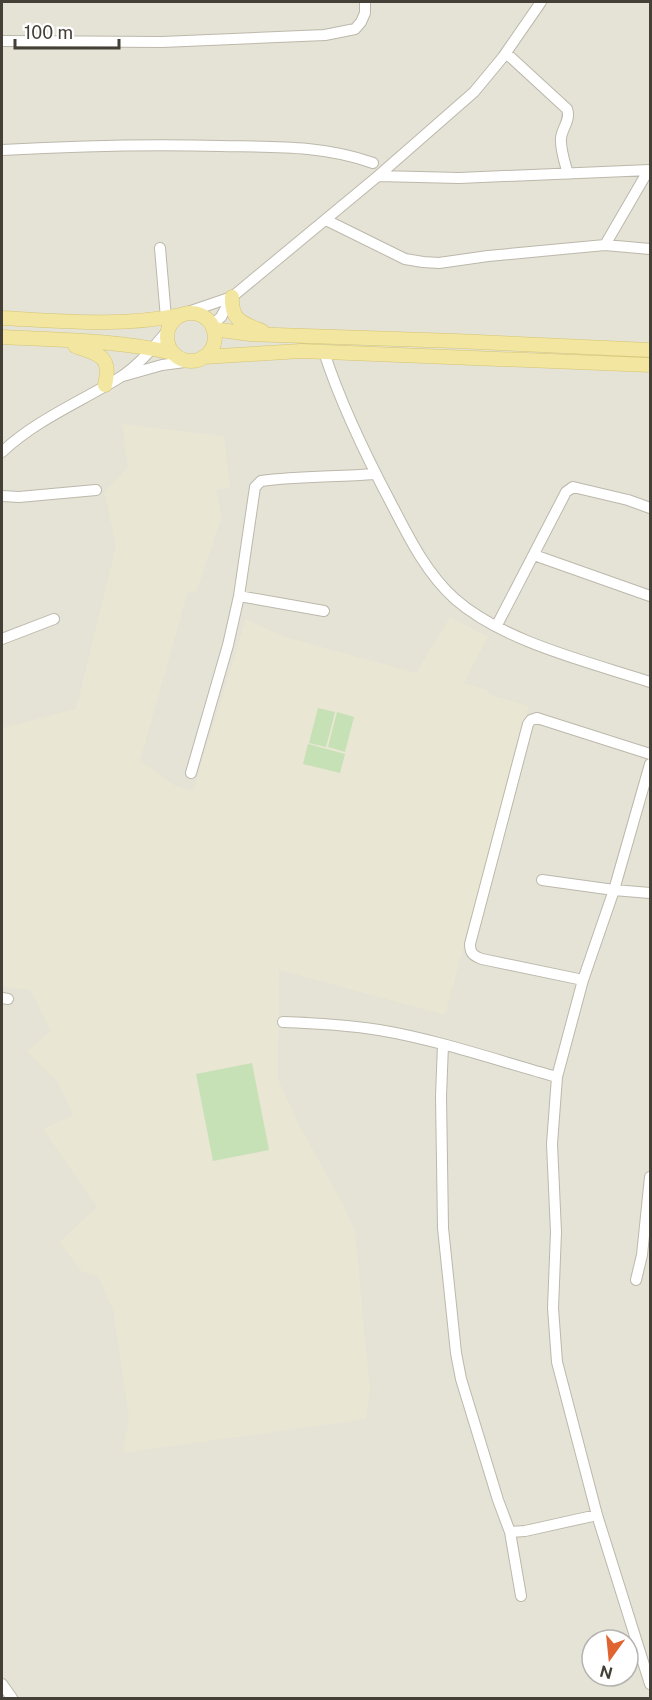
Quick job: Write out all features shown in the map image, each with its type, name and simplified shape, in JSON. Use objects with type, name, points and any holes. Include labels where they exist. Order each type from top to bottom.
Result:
[{"type":"main road","points":[[232,297],[234,315],[243,323],[269,334]]},
{"type":"main road","points":[[2,318],[78,322],[175,319],[191,312],[202,316],[213,327],[215,337],[212,347],[197,359]]},
{"type":"main road","points":[[173,353],[167,343],[175,319]]},
{"type":"main road","points":[[213,327],[250,334],[651,350]]},
{"type":"main road","points":[[2,337],[153,348],[173,353],[180,358],[197,359],[268,352],[324,352],[651,365]]},
{"type":"main road","points":[[59,340],[103,358],[108,364],[105,385]]},
{"type":"street","points":[[2,41],[162,42],[325,35],[355,29],[365,13],[366,2]]},
{"type":"street","points":[[120,377],[153,348],[175,319],[232,297],[378,176],[474,92],[506,53],[541,2]]},
{"type":"street","points":[[506,53],[569,113],[561,140],[568,174]]},
{"type":"street","points":[[2,150],[183,145],[299,147],[338,152],[374,163]]},
{"type":"street","points":[[378,176],[459,178],[649,171]]},
{"type":"street","points":[[605,244],[649,171]]},
{"type":"street","points":[[326,220],[405,259],[423,262],[439,263],[605,244],[651,249]]},
{"type":"street","points":[[160,248],[175,319]]},
{"type":"street","points":[[213,327],[232,297]]},
{"type":"street","points":[[324,352],[335,384],[375,474],[404,530],[440,583],[455,598],[497,625],[548,648],[651,682]]},
{"type":"street","points":[[2,452],[67,406],[120,377],[162,365],[197,359]]},
{"type":"street","points":[[191,773],[228,645],[239,596],[255,487],[261,481],[375,474]]},
{"type":"street","points":[[497,625],[566,492],[573,487],[651,508]]},
{"type":"street","points":[[2,496],[19,497],[96,490]]},
{"type":"street","points":[[534,555],[651,596]]},
{"type":"street","points":[[239,596],[324,611]]},
{"type":"street","points":[[2,639],[54,619]]},
{"type":"street","points":[[583,980],[482,959],[474,956],[470,951],[528,724],[537,718],[651,754]]},
{"type":"street","points":[[651,764],[614,890],[583,980],[557,1077],[552,1144],[556,1232],[553,1308],[557,1362],[597,1515],[651,1684]]},
{"type":"street","points":[[542,880],[651,893]]},
{"type":"street","points":[[283,1022],[357,1027],[392,1033],[557,1077]]},
{"type":"street","points":[[443,1045],[442,1228],[456,1353],[465,1390],[510,1532],[521,1596]]},
{"type":"street","points":[[636,1280],[642,1255],[651,1177]]},
{"type":"street","points":[[510,1532],[525,1531],[597,1515]]},
{"type":"street","points":[[2,1684],[12,1698]]},
{"type":"shaded area","points":[[2,2],[650,2],[650,1698],[2,1698]]},
{"type":"shaded area","points":[[122,424],[224,436],[230,488],[216,490],[222,516],[196,593],[188,591],[140,761],[176,786],[193,791],[246,619],[282,636],[416,673],[450,617],[488,637],[464,683],[488,690],[487,694],[529,706],[445,1015],[279,970],[278,1079],[297,1121],[346,1210],[355,1232],[370,1390],[366,1419],[123,1453],[129,1417],[113,1310],[98,1276],[82,1272],[59,1242],[97,1207],[43,1129],[73,1115],[59,1084],[27,1051],[51,1031],[30,990],[2,987],[2,728],[76,709],[116,546],[104,492],[128,467]]},
{"type":"green space","points":[[318,708],[335,712],[326,747],[309,743]]},
{"type":"green space","points":[[337,712],[354,717],[345,752],[328,747]]},
{"type":"green space","points":[[308,744],[345,754],[340,773],[303,764]]},
{"type":"green space","points":[[252,1063],[269,1150],[213,1161],[196,1074]]}]
